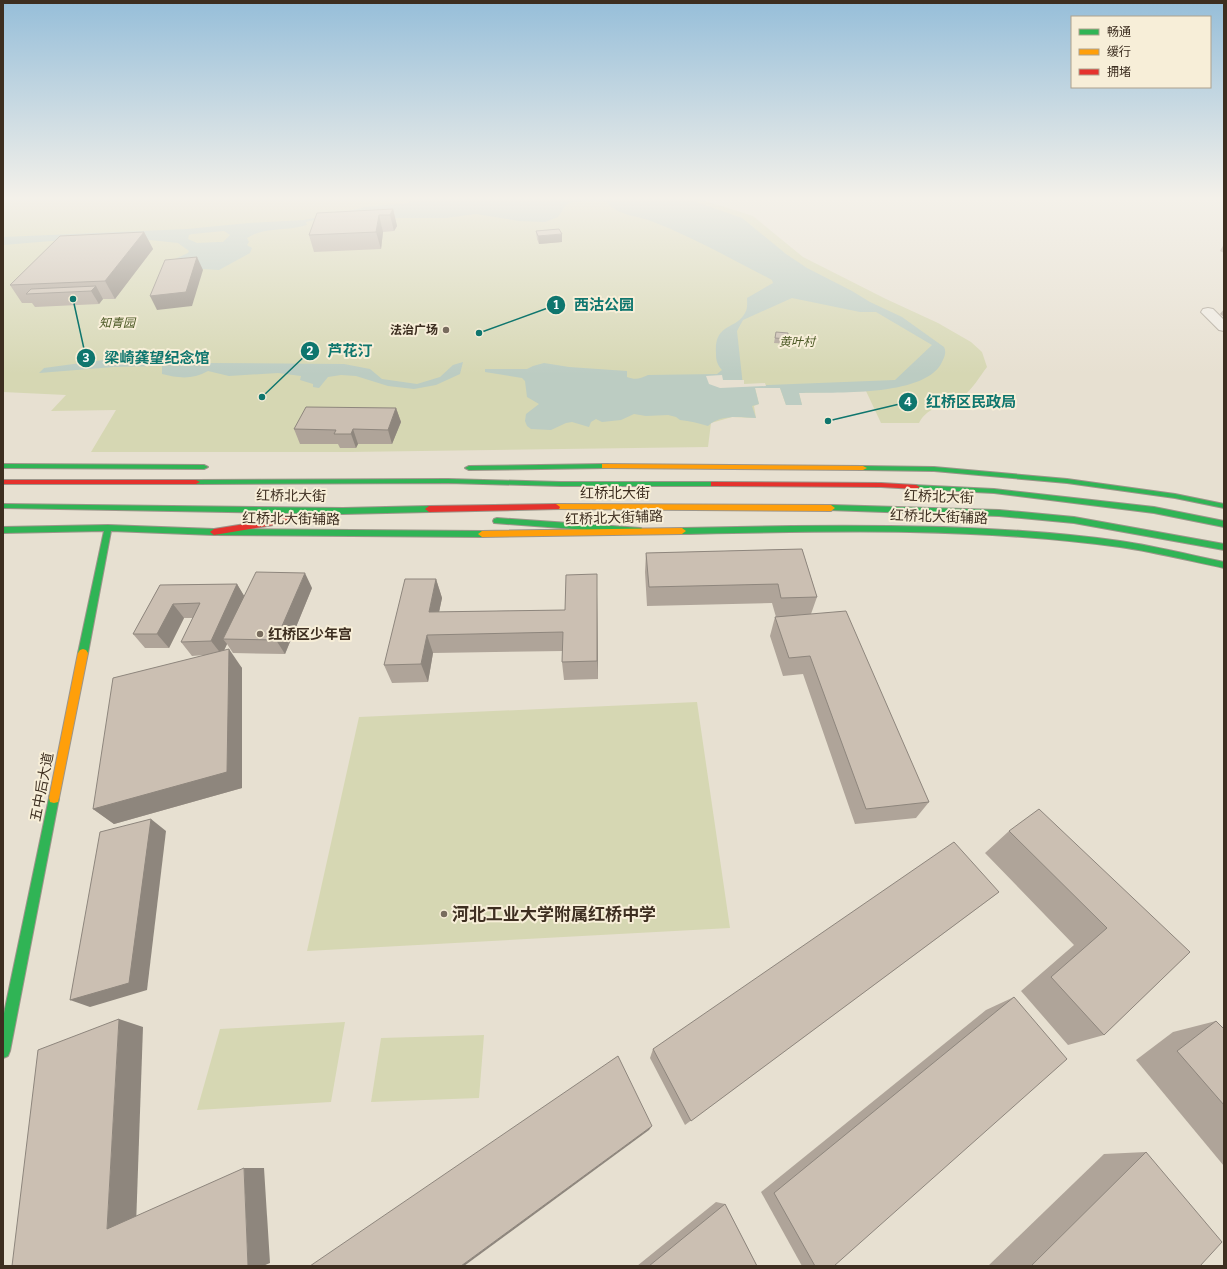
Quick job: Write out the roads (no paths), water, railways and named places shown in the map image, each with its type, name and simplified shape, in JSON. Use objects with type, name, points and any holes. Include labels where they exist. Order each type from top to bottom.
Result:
[{"type":"main road","points":[[3,466],[210,467]]},
{"type":"main road","points":[[448,481],[561,472],[606,466]]},
{"type":"main road","points":[[459,468],[606,466],[934,470],[1067,481],[1175,496],[1224,506]]},
{"type":"main road","name":"红桥北大街","points":[[3,482],[448,481],[561,484],[881,485],[994,490],[1154,510],[1224,524]]},
{"type":"main road","name":"红桥北大街","points":[[3,506],[122,506],[343,511],[558,507],[865,508],[999,513],[1074,520],[1224,546]]},
{"type":"main road","points":[[408,510],[469,518]]},
{"type":"main road","points":[[214,532],[343,511]]},
{"type":"main road","points":[[491,520],[641,531]]},
{"type":"main road","name":"红桥北大街辅路","points":[[3,530],[108,528],[214,532],[539,534],[847,528],[953,530],[1026,534],[1121,544],[1224,565]]},
{"type":"main road","name":"五中后大道","points":[[3,1051],[108,528]]},
{"type":"street","points":[[1216,311],[1224,327]]},
{"type":"place","name":"梁崎龚望纪念馆","points":[[73,299]]},
{"type":"place","name":"法治广场","points":[[446,330]]},
{"type":"place","name":"西沽公园","points":[[479,333]]},
{"type":"place","name":"芦花汀","points":[[262,397]]},
{"type":"place","name":"红桥区民政局","points":[[828,421]]},
{"type":"place","name":"红桥区少年宫","points":[[260,634]]},
{"type":"place","name":"河北工业大学附属红桥中学","points":[[444,914]]},
{"type":"park label","name":"知青园","points":[[117,323]]},
{"type":"park label","name":"黄叶村","points":[[797,342]]}]
